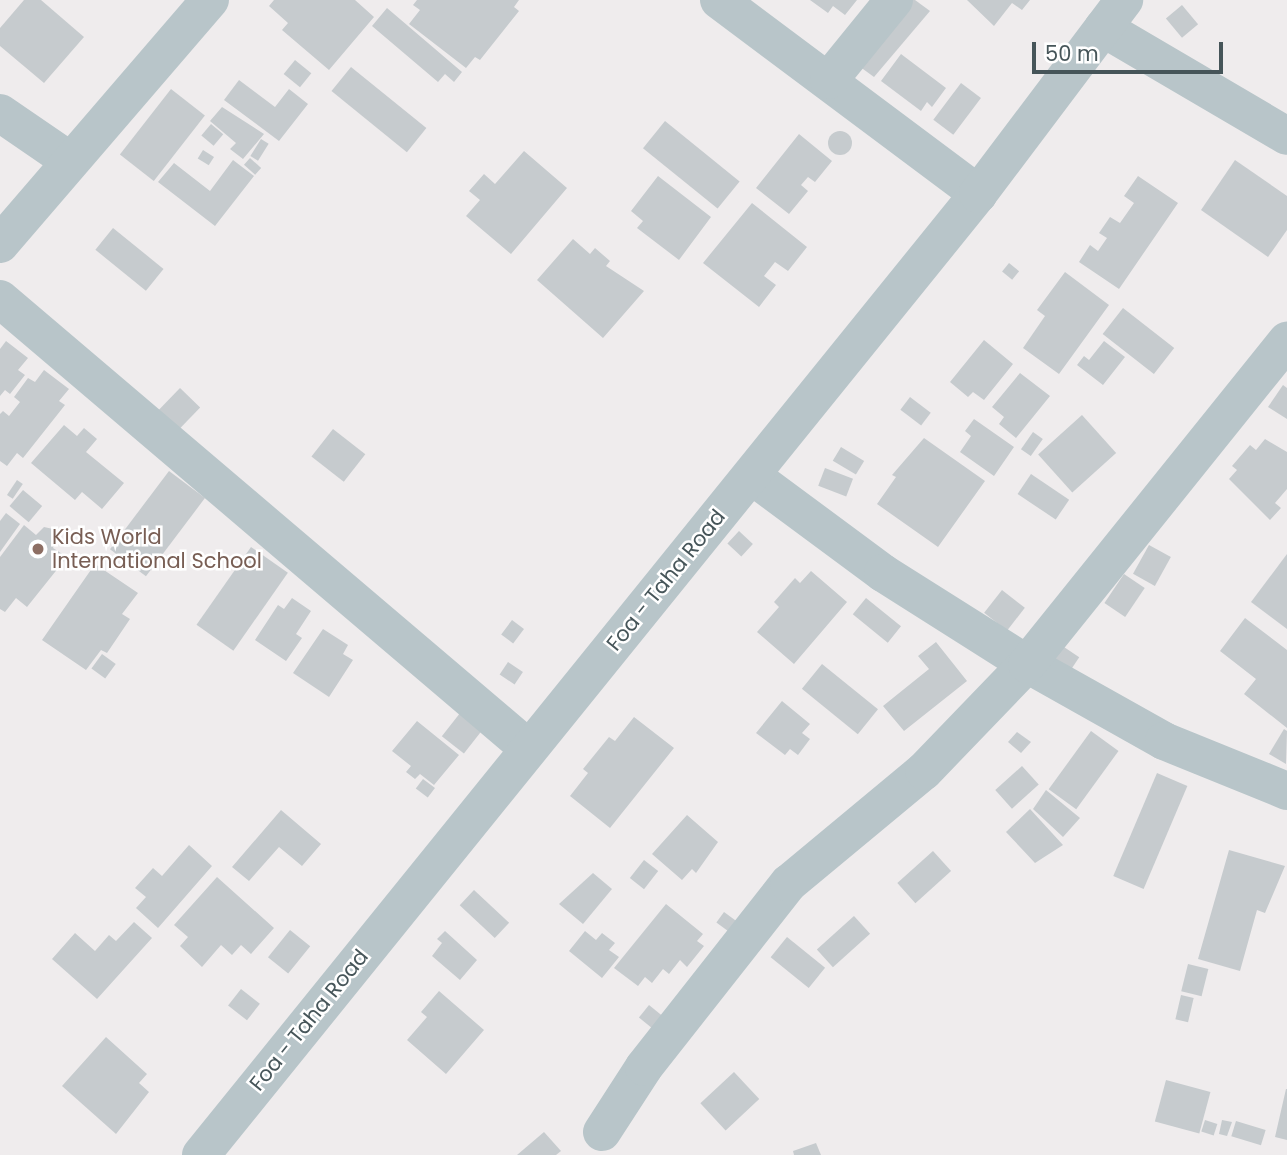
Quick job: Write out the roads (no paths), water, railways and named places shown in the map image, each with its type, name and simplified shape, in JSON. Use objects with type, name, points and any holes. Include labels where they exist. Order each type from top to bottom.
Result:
[{"type":"street","points":[[0,244],[210,0]]},
{"type":"street","points":[[719,0],[978,194]]},
{"type":"street","points":[[829,80],[894,0]]},
{"type":"street","points":[[1114,14],[1287,136]]},
{"type":"street","name":"Foa - Taha Road","points":[[201,1155],[978,194],[1114,14]]},
{"type":"street","points":[[0,113],[70,161]]},
{"type":"street","points":[[0,299],[528,748]]},
{"type":"street","points":[[602,1132],[644,1067],[789,883],[924,771],[1027,664],[1287,341]]},
{"type":"street","points":[[752,476],[883,573],[1027,664],[1164,741],[1287,791]]},
{"type":"place","name":"Kids World International School","points":[[38,549]]}]
